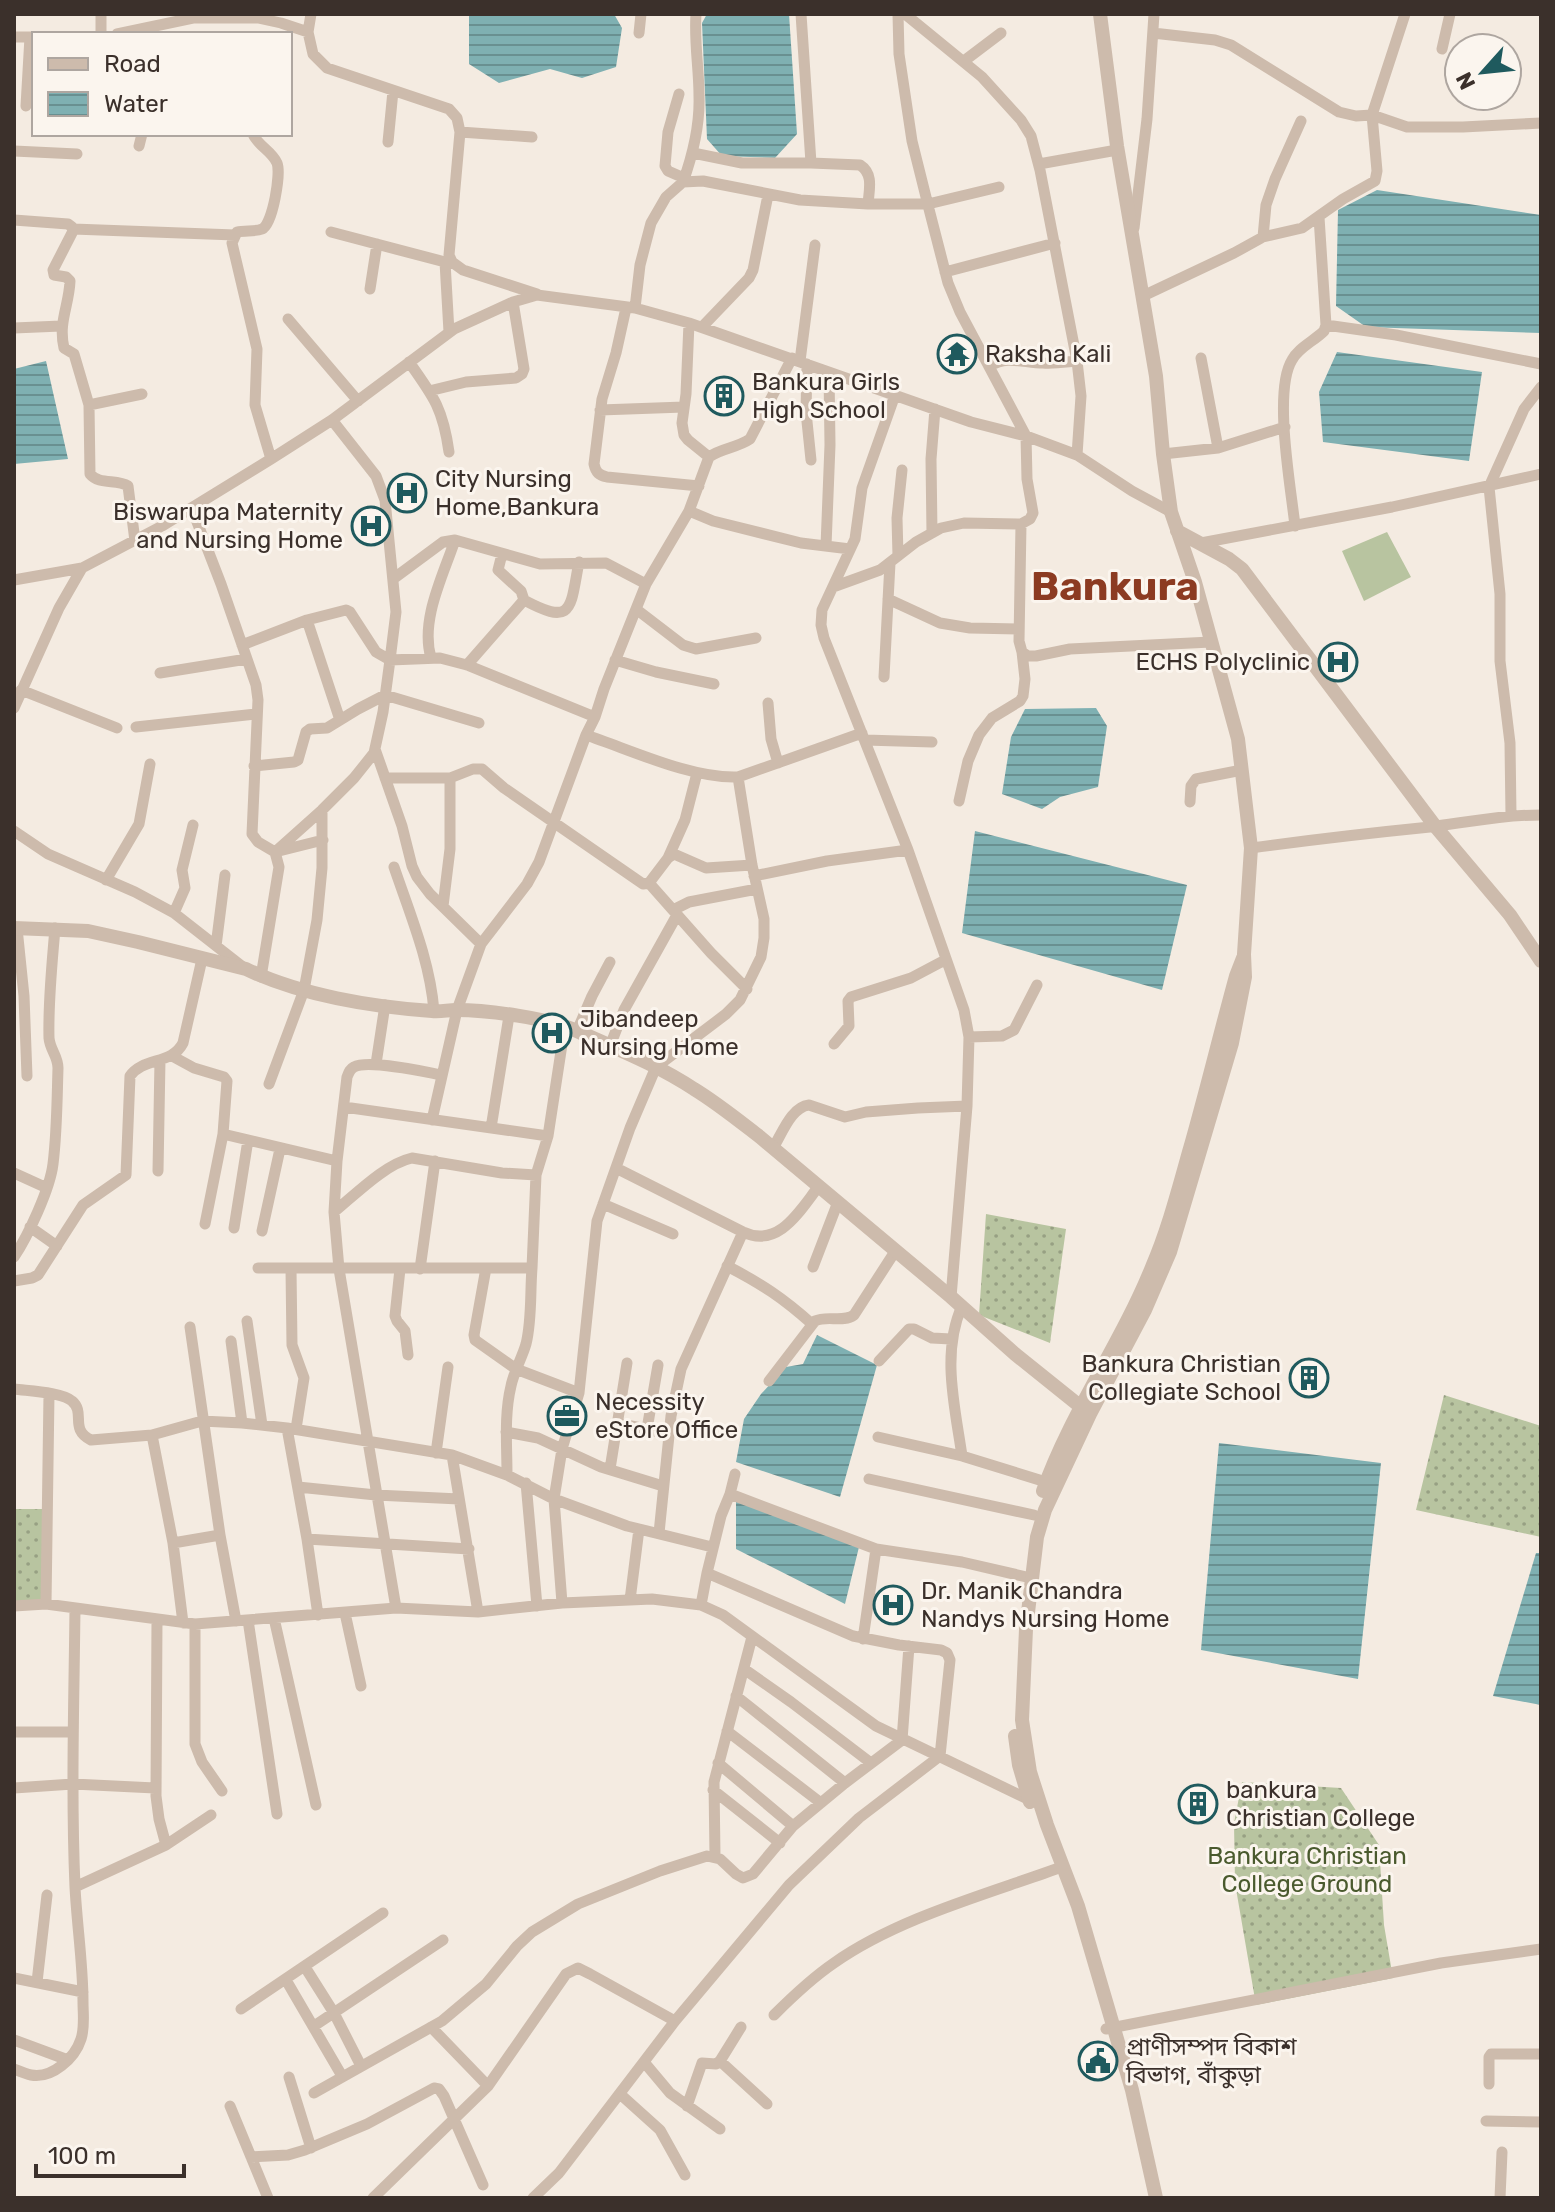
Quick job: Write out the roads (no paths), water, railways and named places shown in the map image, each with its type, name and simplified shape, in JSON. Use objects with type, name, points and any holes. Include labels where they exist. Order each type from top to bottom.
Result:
[{"type":"street","points":[[311,14],[308,32],[313,54],[327,68],[449,109],[457,118],[460,132],[448,262],[449,332]]},
{"type":"street","points":[[639,33],[641,14]]},
{"type":"street","points":[[696,14],[699,106],[693,153],[683,180],[666,197],[651,223],[630,308],[602,399],[594,464],[600,475],[699,486]]},
{"type":"street","points":[[801,14],[811,163]]},
{"type":"street","points":[[833,587],[880,570],[916,542],[941,528],[964,523],[1021,524],[1033,513],[1027,479],[1026,436],[960,312],[945,272],[912,141],[899,54],[898,14]]},
{"type":"street","points":[[905,14],[982,77],[1021,120],[1031,136],[1077,361],[1081,396],[1077,455]]},
{"type":"street","points":[[1027,1577],[1029,1533],[1046,1482],[1085,1410],[1139,1297],[1170,1221],[1244,954],[1251,848],[1238,739],[1195,582],[1171,512],[1156,376],[1117,150],[1100,14]]},
{"type":"street","points":[[1132,238],[1143,163],[1154,14]]},
{"type":"street","points":[[1143,296],[1263,237],[1302,228],[1375,181],[1377,171],[1372,115],[1405,14]]},
{"type":"street","points":[[1442,49],[1450,14]]},
{"type":"street","points":[[141,32],[182,16],[258,18],[279,28],[308,32]]},
{"type":"street","points":[[964,61],[1001,33]]},
{"type":"street","points":[[1153,33],[1215,40],[1231,45],[1339,112],[1356,116],[1372,115],[1407,127],[1541,123]]},
{"type":"street","points":[[14,37],[32,37],[26,106]]},
{"type":"street","points":[[388,142],[393,91]]},
{"type":"street","points":[[679,94],[669,124],[665,166],[683,180],[800,200],[868,204],[928,204],[999,187]]},
{"type":"street","points":[[1263,237],[1266,205],[1301,121]]},
{"type":"street","points":[[460,132],[532,137]]},
{"type":"street","points":[[254,136],[277,163],[278,182],[268,224],[261,229],[241,231],[232,243],[255,335],[255,405],[271,459]]},
{"type":"street","points":[[1039,164],[1117,150]]},
{"type":"street","points":[[14,151],[77,154]]},
{"type":"street","points":[[693,153],[742,163],[860,165],[870,177],[868,204]]},
{"type":"street","points":[[702,327],[753,270],[768,195]]},
{"type":"street","points":[[1295,526],[1283,404],[1293,357],[1324,331],[1326,325],[1319,217]]},
{"type":"street","points":[[14,220],[68,224],[73,229],[235,235]]},
{"type":"street","points":[[73,229],[53,270],[54,275],[70,281],[61,326],[63,347],[74,354],[89,405],[90,474],[96,480],[128,486],[135,541]]},
{"type":"street","points":[[331,232],[448,262],[537,295],[630,308],[702,327],[971,422],[1026,436],[1077,455],[1171,512]]},
{"type":"street","points":[[945,272],[1055,243]]},
{"type":"street","points":[[370,289],[377,244]]},
{"type":"street","points":[[811,460],[800,361],[815,245]]},
{"type":"street","points":[[14,580],[82,568],[135,541],[192,509],[332,420],[449,332],[470,320],[537,295]]},
{"type":"street","points":[[429,391],[466,382],[516,378],[522,374],[524,369],[513,302]]},
{"type":"street","points":[[288,319],[358,401]]},
{"type":"street","points":[[689,323],[682,423],[684,435],[709,457]]},
{"type":"street","points":[[1326,325],[1396,335],[1541,364]]},
{"type":"street","points":[[14,328],[61,326]]},
{"type":"street","points":[[1201,358],[1218,448]]},
{"type":"street","points":[[990,366],[1001,360],[1046,364],[1077,361]]},
{"type":"street","points":[[432,1120],[457,1010],[481,944],[527,884],[539,862],[646,584],[689,511],[709,457],[750,439],[800,361]]},
{"type":"street","points":[[409,362],[429,391],[445,424],[449,452]]},
{"type":"street","points":[[826,546],[829,372]]},
{"type":"street","points":[[1511,815],[1510,743],[1500,661],[1500,594],[1489,487],[1524,409],[1541,387]]},
{"type":"street","points":[[89,405],[142,394]]},
{"type":"street","points":[[895,395],[862,488],[855,539],[822,610],[821,625],[908,850],[964,1010],[969,1037],[955,1321],[951,1339],[951,1375],[962,1456]]},
{"type":"street","points":[[600,410],[684,407]]},
{"type":"street","points":[[932,533],[931,459],[935,409]]},
{"type":"street","points":[[275,852],[322,810],[368,761],[375,749],[390,660],[396,612],[385,500],[381,485],[332,420]]},
{"type":"street","points":[[1163,454],[1218,448],[1285,427]]},
{"type":"street","points":[[884,677],[888,599],[902,470]]},
{"type":"street","points":[[1201,543],[1541,474]]},
{"type":"street","points":[[192,509],[256,685],[258,700],[252,834],[258,842],[275,852],[323,840]]},
{"type":"street","points":[[689,511],[713,521],[801,543],[850,549]]},
{"type":"street","points":[[959,801],[968,761],[979,735],[992,718],[1023,696],[1025,679],[1019,629],[1021,524]]},
{"type":"street","points":[[1177,531],[1242,569],[1435,826],[1510,915],[1541,961]]},
{"type":"street","points":[[393,579],[443,542],[455,540],[540,564],[606,563],[646,584]]},
{"type":"street","points":[[431,658],[428,645],[430,623],[455,540]]},
{"type":"street","points":[[502,554],[498,570],[521,591],[524,600],[548,612],[565,611],[572,596],[579,562]]},
{"type":"street","points":[[14,708],[59,608],[82,568]]},
{"type":"street","points":[[888,599],[940,623],[970,628],[1019,629]]},
{"type":"street","points":[[467,665],[524,600]]},
{"type":"street","points":[[636,609],[690,648],[756,638]]},
{"type":"street","points":[[242,645],[341,610],[350,612],[376,652],[390,660],[440,658],[467,665],[595,717]]},
{"type":"street","points":[[307,620],[340,720]]},
{"type":"street","points":[[1022,652],[1036,656],[1070,649],[1211,642]]},
{"type":"street","points":[[160,673],[247,659]]},
{"type":"street","points":[[615,660],[714,684]]},
{"type":"street","points":[[21,690],[117,728]]},
{"type":"street","points":[[254,766],[298,760],[306,732],[310,729],[327,728],[385,695],[479,723]]},
{"type":"street","points":[[768,703],[771,739],[778,763]]},
{"type":"street","points":[[136,727],[256,714]]},
{"type":"street","points":[[586,735],[697,773],[721,778],[738,777],[863,737],[932,742]]},
{"type":"street","points":[[375,749],[402,826],[412,866],[423,886],[481,944]]},
{"type":"street","points":[[106,880],[139,824],[150,764]]},
{"type":"street","points":[[385,778],[450,778],[473,769],[482,769],[504,788],[643,884],[649,883],[668,858],[685,820],[697,773]]},
{"type":"street","points":[[1190,802],[1191,786],[1196,779],[1242,770]]},
{"type":"street","points":[[562,1603],[554,1499],[562,1449],[579,1393],[595,1234],[603,1204],[656,1067],[740,1000],[761,957],[764,919],[738,777]]},
{"type":"street","points":[[443,906],[450,849],[450,778]]},
{"type":"street","points":[[269,1084],[304,990],[317,920],[322,810]]},
{"type":"street","points":[[1251,848],[1511,815],[1541,815]]},
{"type":"street","points":[[174,913],[185,888],[182,870],[193,825]]},
{"type":"street","points":[[14,831],[48,854],[135,892],[174,913],[246,969],[261,977],[304,990],[385,1005],[509,1016],[571,1028],[656,1067],[694,1088],[773,1148],[1085,1410]]},
{"type":"street","points":[[668,858],[674,854],[706,868],[753,870],[908,850]]},
{"type":"street","points":[[261,977],[279,867],[275,852]]},
{"type":"street","points":[[394,867],[428,965],[434,1011]]},
{"type":"street","points":[[216,946],[225,875]]},
{"type":"street","points":[[649,883],[747,989]]},
{"type":"street","points":[[610,1046],[624,1010],[675,913],[689,902],[757,889]]},
{"type":"street","points":[[27,1076],[24,996],[16,928],[88,931],[246,969]]},
{"type":"street","points":[[14,1257],[47,1188],[53,1164],[58,1061],[49,1040],[49,995],[55,928]]},
{"type":"street","points":[[14,1281],[38,1275],[83,1205],[126,1175],[130,1076],[140,1066],[172,1056],[183,1043],[202,959]]},
{"type":"street","points":[[834,1044],[849,1026],[848,1001],[851,997],[911,978],[945,960]]},
{"type":"street","points":[[507,1475],[506,1432],[511,1387],[529,1327],[536,1175],[548,1136],[571,1028],[610,962]]},
{"type":"street","points":[[969,1037],[1009,1034],[1019,1023],[1037,985]]},
{"type":"street","points":[[376,1064],[385,1005]]},
{"type":"street","points":[[491,1128],[509,1016]]},
{"type":"street","points":[[172,1056],[194,1068],[224,1077],[227,1081],[223,1134],[205,1224]]},
{"type":"street","points":[[158,1171],[160,1060]]},
{"type":"street","points":[[396,1608],[339,1269],[334,1212],[337,1161],[347,1077],[351,1069],[357,1065],[376,1064],[442,1075]]},
{"type":"street","points":[[773,1148],[802,1105],[845,1117],[866,1112],[967,1106]]},
{"type":"street","points":[[344,1107],[548,1136]]},
{"type":"street","points":[[223,1134],[337,1161]]},
{"type":"street","points":[[234,1228],[248,1140]]},
{"type":"street","points":[[262,1231],[280,1149]]},
{"type":"street","points":[[334,1212],[367,1184],[402,1160],[412,1158],[502,1173],[536,1175]]},
{"type":"street","points":[[420,1269],[435,1161]]},
{"type":"street","points":[[616,1168],[752,1236],[762,1236],[786,1227],[819,1186]]},
{"type":"street","points":[[14,1173],[47,1188]]},
{"type":"street","points":[[813,1267],[838,1202]]},
{"type":"street","points":[[603,1204],[673,1234]]},
{"type":"street","points":[[30,1227],[57,1246]]},
{"type":"street","points":[[659,1533],[669,1434],[681,1369],[743,1232]]},
{"type":"street","points":[[769,1381],[812,1324],[820,1318],[850,1318],[854,1315],[896,1250]]},
{"type":"street","points":[[727,1266],[761,1283],[812,1324]]},
{"type":"street","points":[[258,1268],[532,1268]]},
{"type":"street","points":[[486,1268],[475,1340],[516,1369],[579,1393]]},
{"type":"street","points":[[291,1269],[292,1345],[304,1378],[291,1428],[318,1615]]},
{"type":"street","points":[[400,1269],[395,1316],[405,1331],[408,1355]]},
{"type":"street","points":[[247,1321],[262,1425]]},
{"type":"street","points":[[190,1327],[220,1535],[242,1620],[277,1814]]},
{"type":"street","points":[[879,1361],[909,1329],[932,1338],[951,1339]]},
{"type":"street","points":[[231,1341],[242,1423]]},
{"type":"street","points":[[610,1469],[627,1363]]},
{"type":"street","points":[[647,1429],[658,1365]]},
{"type":"street","points":[[436,1453],[448,1367]]},
{"type":"street","points":[[14,1389],[66,1397],[78,1409],[78,1429],[91,1440],[152,1435],[202,1421],[291,1428],[452,1455],[526,1483],[554,1499],[639,1529],[712,1547]]},
{"type":"street","points":[[46,1604],[49,1394]]},
{"type":"street","points":[[1085,1410],[1045,1510],[1027,1577],[1016,1645],[1014,1731],[1019,1765],[1078,1906],[1110,2029],[1148,2198]]},
{"type":"street","points":[[617,1423],[669,1434]]},
{"type":"street","points":[[506,1432],[538,1438],[610,1469],[663,1486]]},
{"type":"street","points":[[152,1435],[189,1624],[195,1744],[202,1762],[222,1791]]},
{"type":"street","points":[[878,1437],[962,1456],[1046,1482]]},
{"type":"street","points":[[452,1455],[478,1612]]},
{"type":"street","points":[[701,1605],[712,1547],[735,1474]]},
{"type":"street","points":[[869,1479],[1034,1515]]},
{"type":"street","points":[[526,1483],[537,1606]]},
{"type":"street","points":[[298,1487],[459,1499]]},
{"type":"street","points":[[730,1494],[876,1549],[962,1562],[1027,1577]]},
{"type":"street","points":[[630,1600],[639,1529]]},
{"type":"street","points":[[173,1543],[220,1535]]},
{"type":"street","points":[[307,1539],[469,1549]]},
{"type":"street","points":[[863,1639],[876,1549]]},
{"type":"street","points":[[533,2198],[559,2173],[675,2021],[789,1885],[859,1818],[940,1756],[950,1660],[947,1653],[863,1639],[707,1573]]},
{"type":"street","points":[[14,1606],[46,1604],[189,1624],[396,1608],[478,1612],[562,1603],[652,1599],[701,1605],[723,1615],[876,1726],[1035,1803],[1132,2090],[1156,2198]]},
{"type":"street","points":[[14,2069],[33,2076],[53,2072],[68,2060],[82,2038],[83,1992],[75,1887],[73,1784],[75,1608]]},
{"type":"street","points":[[345,1613],[361,1686]]},
{"type":"street","points":[[274,1618],[316,1805]]},
{"type":"street","points":[[157,1619],[155,1788],[166,1845]]},
{"type":"street","points":[[715,1856],[713,1790],[752,1637]]},
{"type":"street","points":[[314,2093],[452,2012],[486,1984],[532,1932],[578,1904],[707,1856],[720,1859],[736,1874],[747,1877],[753,1874],[793,1826],[902,1740],[909,1646]]},
{"type":"street","points":[[744,1669],[871,1763]]},
{"type":"street","points":[[736,1696],[845,1783]]},
{"type":"street","points":[[727,1731],[821,1803]]},
{"type":"street","points":[[14,1732],[73,1732]]},
{"type":"street","points":[[718,1763],[793,1826]]},
{"type":"street","points":[[14,1788],[73,1784],[155,1788]]},
{"type":"street","points":[[713,1790],[780,1843]]},
{"type":"street","points":[[75,1887],[166,1845],[211,1815]]},
{"type":"street","points":[[774,2015],[804,1985],[836,1961],[871,1941],[954,1905],[1056,1869]]},
{"type":"street","points":[[37,1982],[47,1895]]},
{"type":"street","points":[[241,2009],[383,1913]]},
{"type":"street","points":[[314,2026],[443,1940]]},
{"type":"street","points":[[1110,2029],[1441,1963],[1541,1949]]},
{"type":"street","points":[[305,1967],[334,2013],[361,2066]]},
{"type":"street","points":[[373,2198],[488,2086],[566,1974],[572,1970],[578,1968],[675,2021]]},
{"type":"street","points":[[14,1978],[83,1992]]},
{"type":"street","points":[[286,1980],[342,2076]]},
{"type":"street","points":[[431,2027],[488,2086]]},
{"type":"street","points":[[687,2106],[702,2063],[716,2064],[720,2061],[741,2027]]},
{"type":"street","points":[[14,2040],[68,2060]]},
{"type":"street","points":[[1489,2084],[1491,2054],[1541,2054]]},
{"type":"street","points":[[720,2061],[767,2104]]},
{"type":"street","points":[[644,2062],[670,2093],[720,2129]]},
{"type":"street","points":[[289,2077],[311,2148]]},
{"type":"street","points":[[251,2157],[288,2155],[311,2148],[367,2124],[434,2088],[444,2096],[483,2185]]},
{"type":"street","points":[[620,2094],[660,2130],[685,2175]]},
{"type":"street","points":[[230,2106],[268,2198]]},
{"type":"street","points":[[1486,2121],[1541,2122]]},
{"type":"street","points":[[1500,2198],[1502,2152]]},
{"type":"water","points":[[469,14],[614,14],[622,28],[616,67],[582,78],[550,69],[499,83],[469,64]]},
{"type":"water","points":[[707,14],[789,14],[797,134],[775,158],[722,156],[707,139],[702,23]]},
{"type":"water","points":[[1377,190],[1541,215],[1541,333],[1366,327],[1336,306],[1338,210]]},
{"type":"water","points":[[1337,352],[1482,372],[1469,461],[1323,442],[1319,392]]},
{"type":"water","points":[[46,361],[68,459],[14,464],[14,369]]},
{"type":"water","points":[[1096,708],[1107,726],[1098,787],[1060,797],[1042,809],[1002,794],[1011,737],[1025,709]]},
{"type":"water","points":[[975,831],[1187,885],[1162,990],[962,933]]},
{"type":"water","points":[[817,1335],[877,1365],[840,1497],[736,1462],[744,1419],[761,1394],[786,1367],[803,1364]]},
{"type":"water","points":[[1219,1443],[1381,1463],[1358,1679],[1201,1650]]},
{"type":"water","points":[[736,1499],[859,1547],[845,1604],[736,1549]]},
{"type":"water","points":[[1536,1553],[1541,1553],[1541,1705],[1493,1696]]},
{"type":"place","name":"Raksha Kali","points":[[957,354]]},
{"type":"place","name":"Bankura Girls High School","points":[[724,396]]},
{"type":"place","name":"City Nursing Home,Bankura","points":[[407,493]]},
{"type":"place","name":"Biswarupa Maternity and Nursing Home","points":[[371,526]]},
{"type":"place","name":"ECHS Polyclinic","points":[[1338,662]]},
{"type":"place","name":"Jibandeep Nursing Home","points":[[552,1033]]},
{"type":"place","name":"Bankura Christian Collegiate School","points":[[1309,1378]]},
{"type":"place","name":"Necessity eStore Office","points":[[567,1416]]},
{"type":"place","name":"Dr. Manik Chandra Nandys Nursing Home","points":[[893,1605]]},
{"type":"place","name":"bankura Christian College","points":[[1198,1804]]},
{"type":"place","name":"প্রাণীসম্পদ বিকাশ বিভাগ, বাঁকুড়া","points":[[1098,2061]]},
{"type":"district","name":"Bankura","points":[[1115,586]]},
{"type":"park label","name":"Bankura Christian College Ground","points":[[1307,1870]]}]
